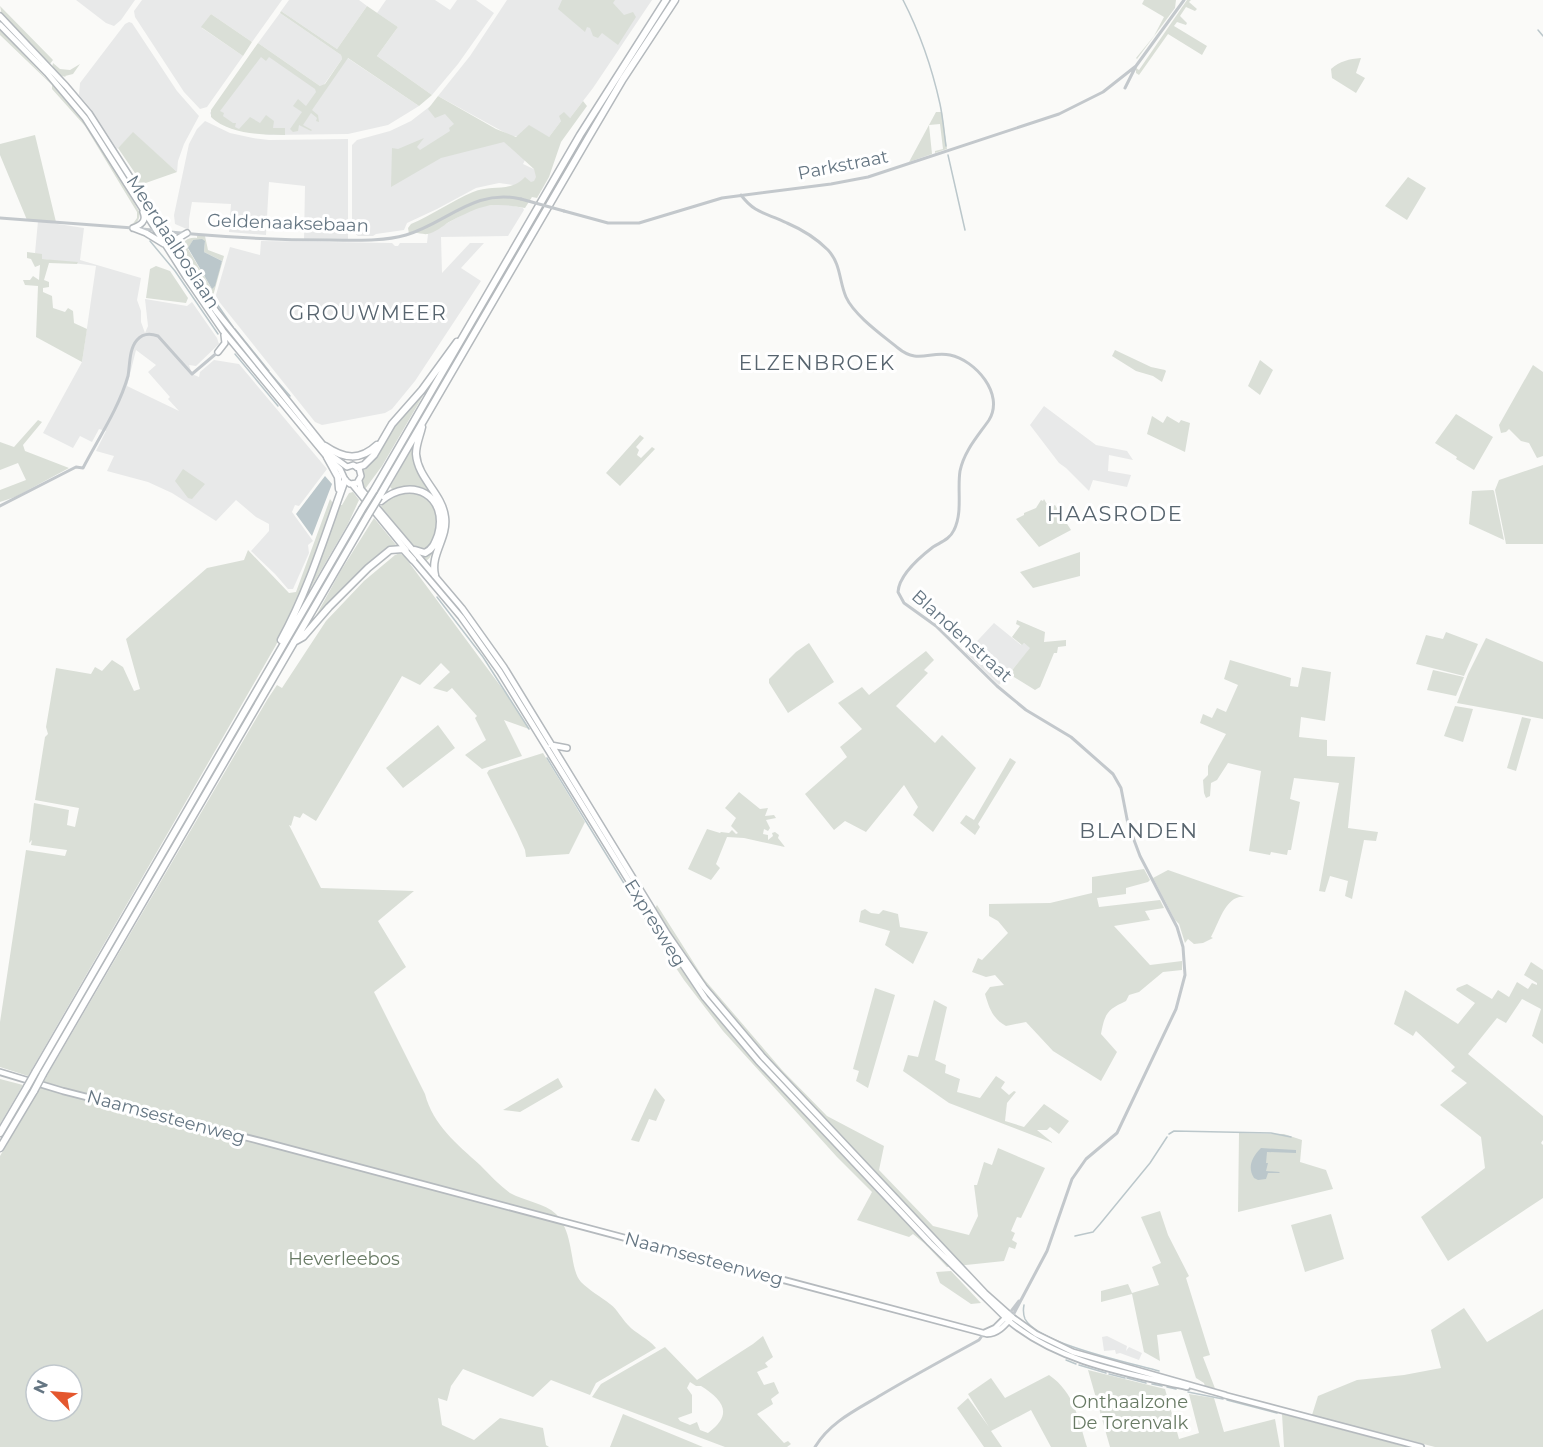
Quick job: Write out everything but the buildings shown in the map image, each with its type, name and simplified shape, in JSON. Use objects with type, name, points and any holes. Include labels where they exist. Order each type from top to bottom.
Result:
[{"type":"highway","points":[[0,1148],[30,1089],[36,1071],[160,856],[580,135],[666,0]]},
{"type":"highway","points":[[0,1133],[43,1074],[373,506],[380,499],[423,420],[593,129],[675,0]]},
{"type":"highway","name":"Meerdaalboslaan","points":[[0,16],[89,112],[161,231],[167,246],[223,331],[227,341],[237,348],[327,457],[343,473],[345,480]]},
{"type":"highway","name":"Meerdaalboslaan","points":[[0,25],[47,73],[76,107],[239,342],[332,456],[347,467]]},
{"type":"highway","points":[[133,228],[142,224],[145,217],[138,199]]},
{"type":"highway","points":[[133,228],[167,246]]},
{"type":"highway","points":[[180,257],[176,241],[178,237],[187,233]]},
{"type":"highway","points":[[343,473],[347,467],[353,465],[357,467],[368,462],[400,414],[422,390],[452,346],[462,338]]},
{"type":"highway","points":[[218,352],[227,341],[239,342]]},
{"type":"highway","points":[[218,352],[226,348],[237,348]]},
{"type":"highway","points":[[423,420],[417,445],[418,464],[422,475],[440,500],[446,519],[443,537],[434,557],[435,575]]},
{"type":"highway","points":[[325,446],[342,456],[360,456],[369,452],[384,438]]},
{"type":"highway","points":[[327,457],[338,477],[339,497]]},
{"type":"highway","points":[[278,655],[278,646],[296,613],[312,575],[345,480],[356,483],[361,473],[357,467]]},
{"type":"highway","name":"Expresweg","points":[[356,483],[412,560],[474,634],[652,920],[705,998],[766,1069],[952,1265],[966,1272],[1009,1318]]},
{"type":"highway","name":"Expresweg","points":[[356,483],[415,550],[466,614],[504,667],[547,748],[558,756],[679,951],[723,1012],[762,1057],[959,1268],[1009,1318]]},
{"type":"highway","points":[[380,499],[397,490],[411,489],[422,492],[435,503],[440,516],[440,526],[434,545],[425,553],[415,550]]},
{"type":"highway","points":[[405,548],[418,562],[425,564],[434,557]]},
{"type":"highway","points":[[294,642],[303,637],[355,581],[390,550],[403,549],[412,560]]},
{"type":"highway","points":[[547,748],[567,748],[558,756]]},
{"type":"main road","name":"Naamsesteenweg","points":[[0,1073],[984,1333]]},
{"type":"main road","points":[[984,1333],[1009,1318],[1054,1344],[1109,1365],[1421,1447]]},
{"type":"main road","points":[[1109,1365],[1156,1375],[1167,1380]]},
{"type":"street","points":[[1124,81],[1184,0]]},
{"type":"street","points":[[1124,81],[1132,71]]},
{"type":"street","name":"Parkstraat","points":[[564,211],[608,223],[634,224],[703,203],[741,195],[831,184],[885,173],[1059,114],[1088,101],[1117,82],[1124,81]]},
{"type":"street","name":"Blandenstraat","points":[[741,195],[759,212],[798,228],[829,251],[838,266],[845,294],[851,304],[901,351],[920,357],[941,354],[956,357],[973,368],[993,394],[993,411],[962,465],[955,529],[926,553],[901,580],[898,592],[904,603],[940,629],[997,686],[1034,715],[1071,737],[1113,774],[1121,788],[1128,824],[1140,856],[1177,927],[1183,947],[1185,975],[1176,1009],[1118,1131],[1086,1159],[1072,1179],[1052,1241],[1009,1318]]},
{"type":"street","name":"Geldenaaksebaan","points":[[0,218],[304,240],[382,239],[406,235],[427,227],[471,202],[502,196],[564,211]]},
{"type":"street","points":[[0,506],[76,467],[83,468],[121,395],[128,376],[133,346],[138,339],[146,334],[158,336],[192,374],[218,352]]},
{"type":"street","points":[[815,1447],[826,1431],[843,1418],[979,1340],[984,1333]]},
{"type":"shaded area","points":[[76,0],[135,0],[114,26],[106,23]]},
{"type":"shaded area","points":[[142,0],[282,0],[252,42],[211,14],[202,28],[243,56],[207,107],[200,109],[184,92],[135,17],[134,11]]},
{"type":"shaded area","points":[[289,0],[359,0],[367,6],[337,49],[281,11]]},
{"type":"shaded area","points":[[386,0],[435,0],[450,10],[457,0],[476,0],[494,13],[458,64],[432,95],[377,56],[398,27],[377,13]]},
{"type":"shaded area","points":[[507,0],[652,0],[593,88],[570,118],[561,121],[549,137],[511,136],[438,96],[470,56]]},
{"type":"shaded area","points":[[280,13],[341,55],[342,59],[323,86],[258,43]]},
{"type":"shaded area","points":[[132,23],[177,91],[199,116],[184,144],[177,172],[133,133],[117,149],[79,95],[80,83],[125,24]]},
{"type":"shaded area","points":[[257,45],[322,91],[346,57],[419,106],[388,125],[348,134],[269,135],[231,128],[213,119],[210,113]]},
{"type":"shaded area","points":[[433,104],[529,152],[523,164],[540,172],[535,183],[527,187],[499,183],[476,188],[407,223],[404,230],[373,236],[358,236],[352,231],[352,145],[357,140],[390,131],[411,121]]},
{"type":"shaded area","points":[[205,121],[230,133],[253,138],[269,140],[348,139],[348,240],[304,240],[305,186],[269,182],[266,235],[229,232],[231,204],[192,202],[189,230],[175,224],[174,215],[189,144],[197,129]]},
{"type":"shaded area","points":[[505,204],[524,210],[508,236],[441,237],[442,273],[470,243],[484,243],[461,268],[481,281],[415,381],[392,409],[385,413],[322,425],[315,422],[217,299],[216,295],[230,247],[260,255],[261,241],[392,243],[395,246],[400,243],[427,243],[428,234],[476,207]]},
{"type":"shaded area","points":[[38,221],[84,228],[80,260],[141,278],[137,300],[145,333],[148,326],[145,299],[187,306],[192,302],[219,344],[196,366],[189,365],[192,374],[199,377],[200,372],[214,360],[239,364],[327,469],[299,506],[295,505],[292,512],[313,541],[308,545],[309,553],[293,589],[288,589],[251,551],[269,531],[269,524],[256,517],[236,500],[216,521],[172,493],[148,482],[107,471],[114,456],[96,451],[106,431],[99,429],[92,442],[80,436],[73,448],[43,433],[82,362],[96,266],[42,259],[35,253]],"holes":[[[136,350],[156,365],[148,372],[179,411],[127,386]]]},
{"type":"shaded area","points":[[193,240],[205,241],[204,252],[222,261],[215,286],[212,289],[188,248]]},
{"type":"shaded area","points":[[1044,406],[1096,445],[1127,451],[1133,460],[1109,455],[1108,471],[1131,475],[1127,487],[1093,480],[1089,491],[1059,463],[1030,425]]},
{"type":"shaded area","points":[[325,476],[332,484],[312,536],[296,514]]},
{"type":"shaded area","points":[[994,623],[1021,645],[1024,643],[1031,648],[999,685],[966,653]]},
{"type":"shaded area","points":[[1261,1148],[1296,1150],[1296,1153],[1267,1152],[1266,1171],[1280,1172],[1268,1173],[1266,1179],[1258,1180],[1252,1174],[1251,1166],[1255,1155]]},
{"type":"shaded area","points":[[1107,1336],[1127,1346],[1126,1351],[1129,1347],[1142,1353],[1139,1360],[1120,1353],[1116,1354],[1115,1350],[1104,1351],[1102,1337]]},
{"type":"green space","points":[[562,0],[615,0],[613,3],[624,15],[633,12],[636,17],[618,45],[602,33],[598,38],[593,36],[590,28],[587,27],[585,32],[558,9]]},
{"type":"green space","points":[[1144,0],[1176,0],[1175,8],[1137,59],[1154,36],[1164,17],[1142,4]]},
{"type":"green space","points":[[1187,0],[1191,0],[1189,2],[1197,9],[1195,11],[1186,7],[1180,16],[1187,23],[1186,25],[1177,22],[1174,26],[1207,46],[1202,55],[1168,34],[1139,75],[1136,73],[1136,68],[1139,70]]},
{"type":"green space","points":[[0,6],[53,60],[50,64],[52,67],[53,63],[60,69],[70,70],[80,64],[73,74],[66,77],[58,75],[2,16]]},
{"type":"green space","points":[[367,6],[398,27],[377,56],[432,95],[419,106],[348,58],[312,110],[318,115],[319,122],[311,113],[303,125],[312,130],[299,125],[298,131],[293,132],[290,129],[302,112],[293,106],[298,99],[306,106],[316,92],[315,89],[269,57],[266,61],[261,57],[220,111],[224,113],[223,116],[236,123],[235,127],[239,129],[250,117],[260,123],[266,115],[274,121],[273,128],[285,128],[285,135],[256,134],[236,130],[218,123],[211,117],[211,110],[258,43],[320,86],[325,84],[342,59],[341,55],[280,13],[281,11],[337,49]]},
{"type":"green space","points":[[211,14],[252,42],[243,56],[201,27]]},
{"type":"green space","points":[[0,30],[64,97],[85,123],[140,213],[136,223],[132,225],[137,218],[137,212],[85,126],[52,89],[52,85],[0,35]]},
{"type":"green space","points":[[1361,58],[1356,73],[1365,78],[1356,93],[1332,78],[1331,69],[1345,61]]},
{"type":"green space","points":[[438,96],[496,129],[516,137],[529,125],[549,137],[561,121],[559,116],[564,112],[570,118],[583,101],[587,106],[561,142],[549,177],[537,198],[532,197],[525,208],[502,205],[485,206],[430,233],[409,234],[408,228],[411,224],[473,192],[507,187],[525,177],[531,182],[536,177],[534,169],[504,142],[441,158],[391,187],[392,148],[398,149],[424,138],[417,147],[420,150],[450,131],[449,128],[454,124],[445,114],[435,118],[428,109]]},
{"type":"green space","points":[[936,112],[942,112],[947,149],[935,153],[943,149],[940,124],[929,125],[932,154],[909,162]]},
{"type":"green space","points":[[133,132],[177,172],[140,185],[137,182],[139,179],[118,148]]},
{"type":"green space","points":[[35,135],[56,222],[27,220],[0,155],[0,144]]},
{"type":"green space","points":[[1408,177],[1426,188],[1407,220],[1385,206]]},
{"type":"green space","points":[[197,236],[205,236],[208,250],[224,256],[211,297],[180,249],[187,240],[197,238]],"holes":[[[193,240],[205,241],[204,252],[222,261],[212,289],[188,249]]]},
{"type":"green space","points":[[27,252],[42,254],[42,259],[78,262],[77,264],[49,263],[44,280],[49,282],[49,287],[43,288],[43,292],[52,296],[53,308],[65,312],[68,308],[73,311],[74,323],[87,329],[82,362],[36,337],[38,286],[25,285],[23,280],[30,280],[33,276],[39,280],[40,265],[35,267],[31,259],[27,258]]},
{"type":"green space","points":[[156,266],[170,271],[188,298],[186,303],[146,298],[150,269]]},
{"type":"green space","points":[[1115,350],[1151,367],[1165,370],[1162,382],[1153,376],[1136,371],[1112,356]]},
{"type":"green space","points":[[1260,360],[1273,370],[1260,395],[1248,386]]},
{"type":"green space","points":[[1533,365],[1543,372],[1543,456],[1537,458],[1529,443],[1521,441],[1509,429],[1501,433],[1499,425]]},
{"type":"green space","points":[[438,370],[382,466],[365,489],[362,485],[364,475],[362,467]]},
{"type":"green space","points":[[1456,414],[1493,437],[1474,470],[1435,443]]},
{"type":"green space","points":[[1152,416],[1163,423],[1167,416],[1179,423],[1181,420],[1190,423],[1185,452],[1147,434]]},
{"type":"green space","points":[[38,420],[42,422],[23,445],[25,451],[69,468],[15,497],[0,502],[0,490],[26,480],[18,463],[0,470],[0,442],[14,447]]},
{"type":"green space","points":[[640,435],[644,438],[636,447],[639,450],[637,455],[641,458],[652,447],[655,449],[620,486],[606,473]]},
{"type":"green space","points":[[414,444],[421,472],[438,502],[442,513],[442,526],[438,538],[441,527],[440,515],[437,503],[430,494],[420,489],[408,487],[393,490],[390,487]]},
{"type":"green space","points":[[1543,465],[1543,544],[1506,544],[1495,490],[1499,480]]},
{"type":"green space","points":[[183,469],[205,484],[192,499],[188,498],[175,481]]},
{"type":"green space","points":[[1493,490],[1504,540],[1469,524],[1472,491]]},
{"type":"green space","points":[[353,492],[359,500],[348,524],[298,610],[338,505],[342,505],[349,493]]},
{"type":"green space","points":[[399,492],[423,495],[430,500],[434,508],[435,535],[427,551],[416,548],[380,508],[384,502]]},
{"type":"green space","points":[[330,499],[333,503],[315,558],[276,645],[28,1076],[0,1067],[0,1022],[26,850],[65,856],[67,850],[31,845],[32,840],[29,843],[34,803],[69,810],[67,825],[75,827],[79,808],[35,800],[45,737],[48,734],[46,727],[56,668],[91,674],[95,667],[102,671],[112,660],[123,667],[134,691],[140,689],[126,639],[207,568],[244,560],[248,550],[289,593],[296,592]]},
{"type":"green space","points":[[1044,499],[1049,508],[1055,505],[1071,530],[1039,547],[1016,519],[1036,508]]},
{"type":"green space","points":[[366,509],[367,511],[214,775],[212,774]]},
{"type":"green space","points":[[374,518],[397,546],[391,548],[312,623],[340,572]]},
{"type":"green space","points":[[438,540],[432,553],[425,562],[419,553],[425,555],[431,552]]},
{"type":"green space","points":[[1080,552],[1080,576],[1033,588],[1020,572]]},
{"type":"green space","name":"Heverleebos","points":[[400,553],[405,557],[510,699],[529,729],[504,720],[522,756],[482,769],[465,755],[486,740],[475,718],[477,716],[452,688],[447,692],[433,688],[450,672],[441,663],[420,685],[402,676],[316,821],[303,813],[300,818],[294,816],[291,826],[289,825],[321,888],[414,891],[378,921],[406,967],[374,992],[434,1115],[455,1141],[506,1190],[546,1207],[556,1214],[566,1231],[577,1276],[581,1282],[613,1306],[631,1328],[656,1348],[596,1383],[590,1395],[551,1380],[533,1397],[463,1369],[451,1386],[447,1401],[438,1398],[442,1425],[474,1440],[500,1418],[543,1428],[546,1445],[549,1447],[0,1447],[0,1156],[267,700],[277,685],[282,688],[326,621],[364,581],[395,555]]},
{"type":"green space","points":[[1017,620],[1045,632],[1044,642],[1066,640],[1066,646],[1058,647],[1057,653],[1054,653],[1040,687],[1035,690],[1009,674],[1030,648],[1012,637],[1020,626],[1016,624]]},
{"type":"green space","points":[[1446,632],[1478,644],[1464,676],[1416,664],[1426,635],[1443,639]]},
{"type":"green space","points":[[1486,638],[1543,662],[1543,719],[1457,703]]},
{"type":"green space","points":[[809,643],[834,682],[788,713],[769,683],[769,679],[796,652]]},
{"type":"green space","points":[[926,651],[934,660],[924,670],[928,673],[896,706],[935,743],[942,735],[976,768],[933,832],[913,815],[918,807],[904,785],[866,832],[845,821],[834,830],[805,794],[847,757],[840,747],[862,729],[838,703],[862,687],[869,695]]},
{"type":"green space","points":[[1230,660],[1291,678],[1290,686],[1298,687],[1302,667],[1331,672],[1325,721],[1301,717],[1299,737],[1327,740],[1327,756],[1355,757],[1348,828],[1378,832],[1376,841],[1364,840],[1352,899],[1345,896],[1348,881],[1330,876],[1325,892],[1319,891],[1339,783],[1294,778],[1290,799],[1300,802],[1291,850],[1288,850],[1287,855],[1249,851],[1261,771],[1228,763],[1217,780],[1211,783],[1210,796],[1206,798],[1203,780],[1208,775],[1208,766],[1226,734],[1200,723],[1203,714],[1212,718],[1217,708],[1226,712],[1238,685],[1224,679]]},
{"type":"green space","points":[[1433,670],[1464,677],[1456,696],[1427,690]]},
{"type":"green space","points":[[1455,706],[1473,709],[1463,742],[1444,736]]},
{"type":"green space","points":[[1522,717],[1531,719],[1516,771],[1507,768]]},
{"type":"green space","points":[[438,725],[455,748],[403,788],[386,768]]},
{"type":"green space","points":[[543,753],[585,822],[569,854],[526,857],[517,832],[487,773],[489,770]]},
{"type":"green space","points":[[1010,758],[1016,762],[978,824],[980,827],[975,835],[960,823],[966,815],[974,820]]},
{"type":"green space","points":[[739,792],[760,809],[768,808],[765,816],[774,815],[776,818],[766,820],[770,828],[768,831],[764,829],[763,834],[768,835],[768,840],[775,832],[785,847],[744,838],[727,837],[716,864],[720,868],[711,880],[688,869],[707,829],[720,833],[729,833],[732,830],[738,833],[731,826],[736,818],[725,808]]},
{"type":"green space","points":[[156,869],[159,870],[38,1078],[36,1077]]},
{"type":"green space","points":[[1144,869],[1150,880],[1148,882],[1126,888],[1126,894],[1097,898],[1099,907],[1160,900],[1164,908],[1145,911],[1150,920],[1114,926],[1150,965],[1182,961],[1182,970],[1163,972],[1139,992],[1129,995],[1126,1001],[1108,1013],[1101,1034],[1117,1052],[1101,1081],[1053,1051],[1026,1022],[1006,1026],[998,1020],[992,1013],[985,994],[990,987],[1004,985],[995,975],[986,977],[972,972],[978,958],[982,960],[1008,933],[998,921],[989,916],[989,904],[1050,903],[1092,893],[1092,877]]},
{"type":"green space","points":[[1168,870],[1245,897],[1238,897],[1228,905],[1220,917],[1211,937],[1213,938],[1194,944],[1188,939],[1185,943],[1179,924],[1153,878]]},
{"type":"green space","points":[[657,905],[704,979],[782,1070],[827,1116],[884,1146],[879,1170],[933,1226],[969,1235],[978,1216],[974,1185],[977,1185],[984,1162],[992,1165],[998,1148],[1045,1168],[1021,1218],[1017,1217],[1011,1231],[1015,1233],[1012,1240],[1017,1243],[1015,1249],[1009,1247],[1004,1261],[947,1267],[913,1234],[909,1237],[857,1220],[872,1192],[837,1157],[723,1031],[684,980],[646,923]]},
{"type":"green space","points":[[865,909],[871,913],[879,914],[883,910],[898,914],[900,927],[928,932],[913,964],[885,945],[890,931],[859,922],[861,911]]},
{"type":"green space","points":[[1531,962],[1543,970],[1543,1044],[1532,1036],[1541,1009],[1522,999],[1506,1023],[1497,1018],[1468,1054],[1543,1116],[1541,1143],[1543,1145],[1543,1198],[1448,1261],[1421,1217],[1485,1168],[1481,1137],[1440,1105],[1467,1083],[1451,1071],[1455,1067],[1416,1031],[1413,1036],[1394,1024],[1405,990],[1458,1024],[1475,1003],[1456,990],[1457,988],[1467,984],[1492,999],[1498,990],[1509,997],[1517,982],[1528,989],[1532,983],[1537,985],[1524,975]]},
{"type":"green space","points":[[875,988],[895,995],[868,1088],[856,1081],[859,1071],[853,1069]]},
{"type":"green space","points":[[934,1000],[947,1007],[935,1060],[946,1065],[945,1073],[960,1079],[957,1092],[980,1098],[996,1076],[1005,1082],[1001,1088],[1009,1095],[1016,1092],[1007,1103],[1005,1121],[1024,1127],[1044,1104],[1069,1121],[1059,1134],[1050,1127],[1047,1130],[1037,1130],[1053,1143],[949,1103],[903,1071],[908,1055],[918,1057]]},
{"type":"green space","points":[[558,1078],[563,1087],[520,1112],[503,1110]]},
{"type":"green space","points":[[0,1079],[23,1085],[0,1124]]},
{"type":"green space","points":[[655,1088],[665,1100],[656,1121],[649,1119],[639,1142],[631,1140]]},
{"type":"green space","points":[[1239,1133],[1284,1134],[1302,1140],[1300,1162],[1326,1170],[1333,1189],[1238,1212]]},
{"type":"green space","points":[[1160,1211],[1168,1235],[1189,1276],[1186,1278],[1210,1355],[1203,1357],[1216,1391],[1205,1387],[1204,1383],[1196,1378],[1181,1331],[1157,1335],[1160,1361],[1144,1352],[1132,1294],[1101,1302],[1101,1291],[1128,1284],[1132,1293],[1159,1285],[1152,1267],[1161,1263],[1141,1217]]},
{"type":"green space","points":[[1331,1214],[1344,1259],[1305,1272],[1291,1225]]},
{"type":"green space","points":[[951,1271],[981,1303],[971,1304],[940,1283],[936,1272]]},
{"type":"green space","points":[[1464,1308],[1487,1342],[1543,1309],[1543,1447],[1435,1447],[1312,1415],[1318,1396],[1357,1380],[1441,1368],[1431,1330]]},
{"type":"green space","points":[[763,1336],[773,1357],[765,1363],[768,1367],[757,1372],[764,1385],[774,1382],[779,1393],[771,1399],[773,1404],[757,1414],[784,1443],[788,1441],[791,1444],[787,1447],[725,1447],[592,1397],[601,1384],[665,1347],[697,1380]],"holes":[[[690,1382],[709,1391],[720,1402],[722,1408],[721,1420],[708,1433],[700,1430],[697,1422],[690,1425],[678,1418],[692,1413],[692,1395],[687,1388]]]},
{"type":"green space","name":"Onthaalzone De Torenvalk","points":[[1088,1370],[1165,1389],[1179,1439],[1199,1433],[1189,1394],[1214,1398],[1224,1432],[1275,1419],[1280,1447],[1110,1447]]},
{"type":"green space","points":[[1049,1375],[1058,1382],[1070,1398],[1087,1447],[1051,1447],[1031,1410],[991,1431],[1002,1447],[984,1447],[957,1408],[968,1398],[989,1427],[968,1394],[991,1378],[1005,1398]]},
{"type":"green space","points":[[623,1414],[703,1447],[610,1447]]},
{"type":"green space","points":[[1282,1414],[1407,1447],[1284,1447]]},
{"type":"waterway","points":[[903,0],[920,38],[933,77],[941,109],[946,146]]},
{"type":"waterway","points":[[1538,30],[1543,36]]},
{"type":"waterway","points":[[948,155],[965,230]]},
{"type":"waterway","points":[[150,241],[175,271],[218,334]]},
{"type":"waterway","points":[[198,277],[215,301]]},
{"type":"waterway","points":[[217,304],[233,327]]},
{"type":"waterway","points":[[235,329],[269,371]]},
{"type":"waterway","points":[[235,354],[278,406]]},
{"type":"waterway","points":[[270,373],[290,396]]},
{"type":"waterway","points":[[437,597],[483,657],[529,729]]},
{"type":"waterway","points":[[547,758],[668,955]]},
{"type":"waterway","points":[[1169,1134],[1174,1131],[1271,1133],[1291,1137]]},
{"type":"waterway","points":[[1075,1236],[1093,1232],[1150,1163],[1167,1137]]},
{"type":"waterway","points":[[1024,1305],[1025,1319],[1048,1337],[1108,1358],[1159,1371]]},
{"type":"waterway","points":[[1066,1360],[1076,1364]]},
{"type":"waterway","points":[[1079,1365],[1106,1373]]},
{"type":"waterway","points":[[1109,1374],[1125,1378]]},
{"type":"waterway","points":[[1127,1378],[1146,1383]]},
{"type":"waterway","points":[[1152,1384],[1162,1386]]},
{"type":"waterway","points":[[1167,1387],[1176,1389]]},
{"type":"waterway","points":[[1188,1392],[1223,1399]]},
{"type":"waterway","points":[[1227,1400],[1277,1413]]},
{"type":"district","name":"GROUWMEER","points":[[368,313]]},
{"type":"district","name":"ELZENBROEK","points":[[817,363]]},
{"type":"district","name":"HAASRODE","points":[[1115,513]]},
{"type":"district","name":"BLANDEN","points":[[1139,830]]}]
